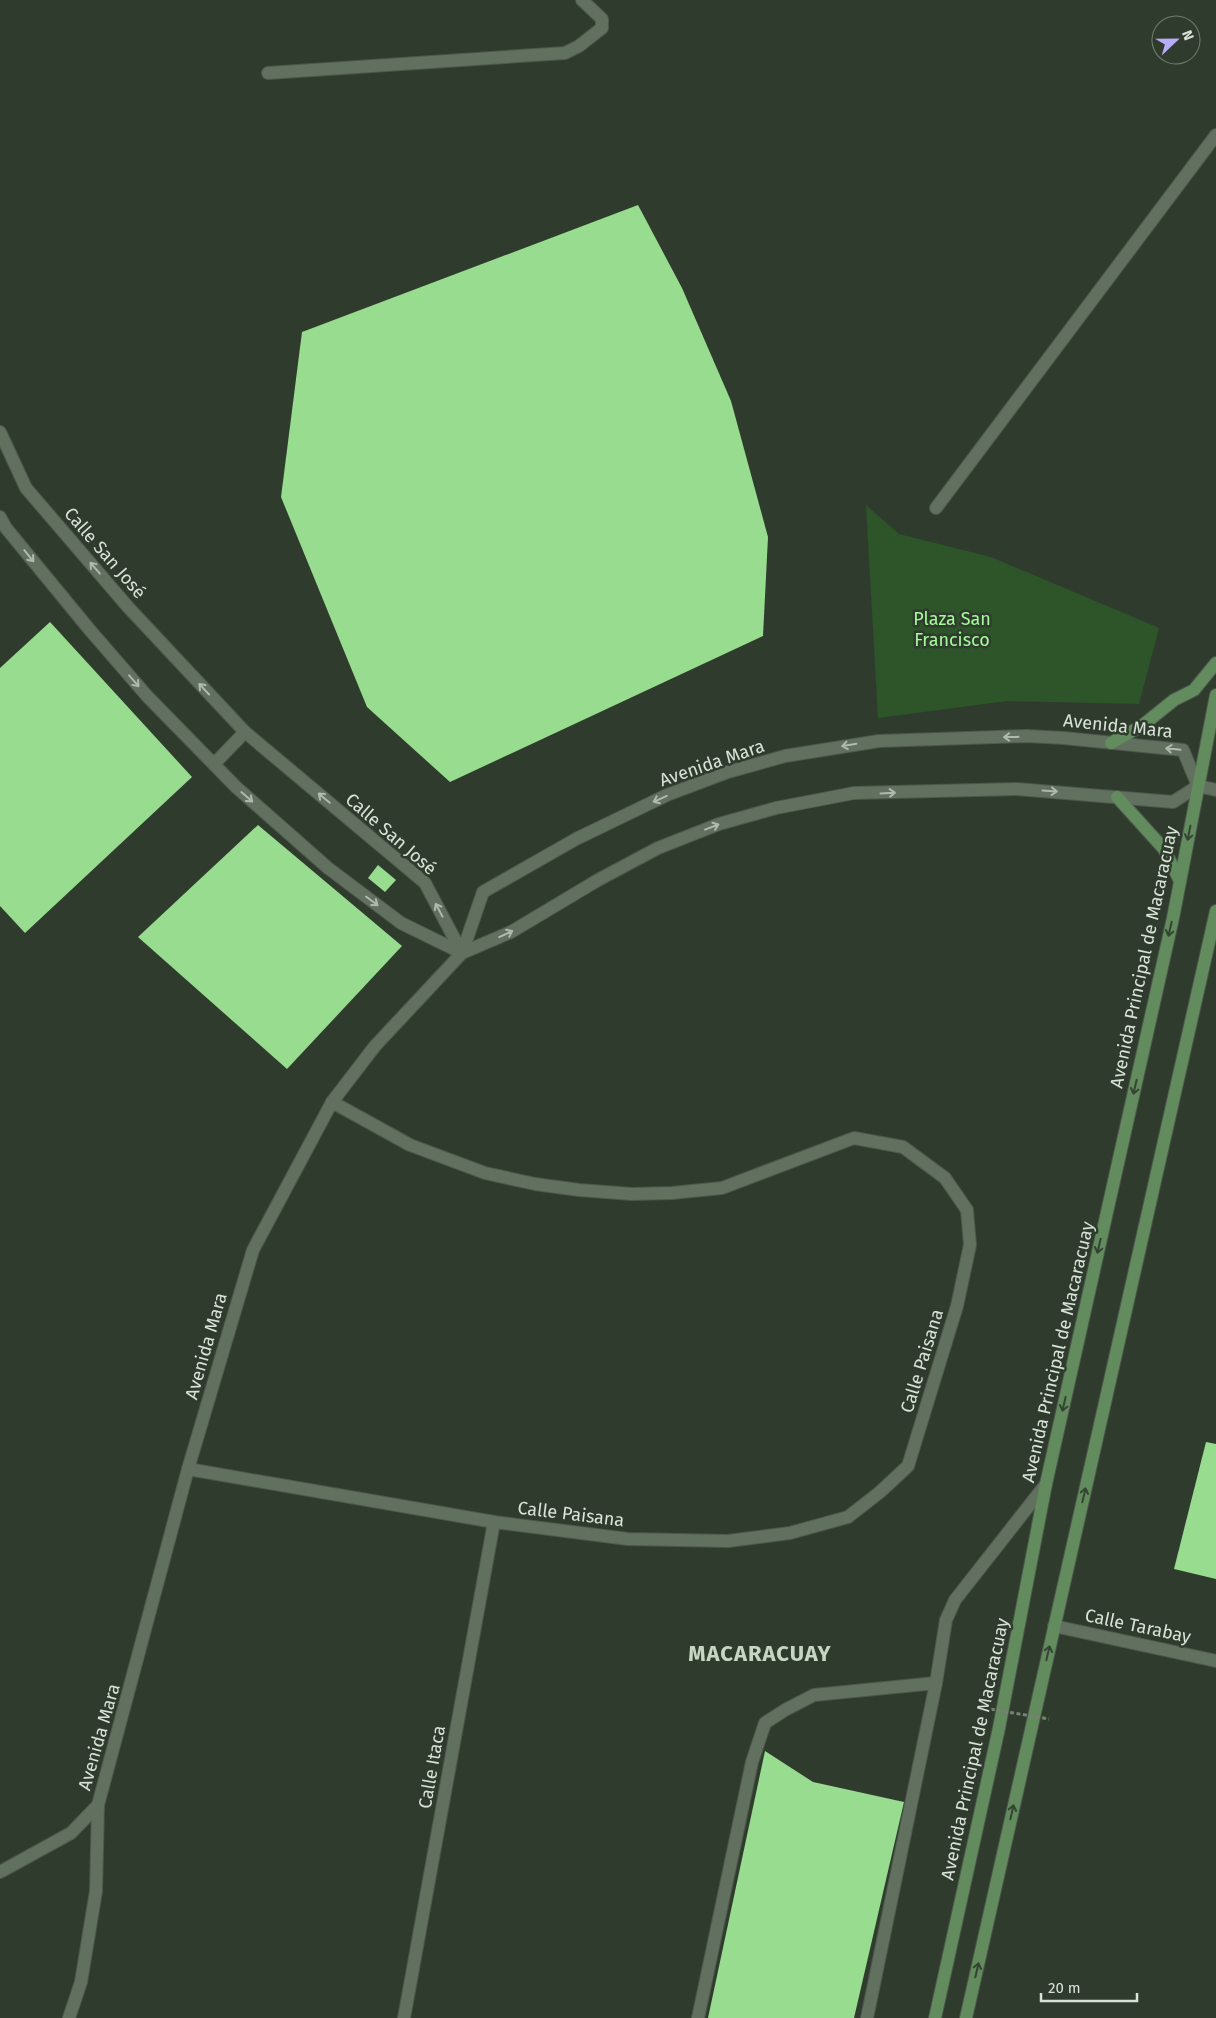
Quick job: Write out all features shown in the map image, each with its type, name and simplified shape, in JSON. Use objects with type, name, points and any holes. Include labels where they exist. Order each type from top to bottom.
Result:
[{"type":"street","points":[[268,73],[565,53],[579,46],[602,28],[602,19],[582,0]]},
{"type":"street","points":[[936,508],[1216,135]]},
{"type":"street","name":"Calle San José","points":[[0,432],[26,488],[128,607],[245,732],[424,883],[462,954]]},
{"type":"street","points":[[0,517],[6,528],[88,629],[147,696],[236,787],[328,868],[401,923],[462,954]]},
{"type":"street","points":[[1111,743],[1143,725],[1174,700],[1194,690],[1216,664]]},
{"type":"street","name":"Avenida Principal de Macaracuay","points":[[935,2018],[998,1728],[1046,1484],[1180,881],[1216,695]]},
{"type":"street","points":[[214,764],[245,732]]},
{"type":"street","name":"Avenida Mara","points":[[69,2018],[81,1982],[96,1891],[98,1805],[188,1469],[253,1250],[332,1102],[375,1046],[462,954],[511,932],[598,880],[658,848],[719,824],[776,808],[854,793],[1017,789],[1172,802],[1198,786],[1183,750],[1027,736],[879,741],[785,756],[728,772],[667,795],[613,820],[483,892],[462,954]]},
{"type":"street","points":[[1198,786],[1216,790]]},
{"type":"street","points":[[1117,797],[1164,849],[1180,881]]},
{"type":"street","points":[[966,2018],[1214,927],[1216,911]]},
{"type":"street","name":"Calle Paisana","points":[[188,1469],[494,1522],[628,1539],[728,1541],[790,1533],[848,1517],[880,1492],[908,1466],[957,1306],[970,1245],[968,1210],[945,1178],[903,1147],[854,1138],[722,1188],[672,1193],[632,1194],[535,1184],[485,1173],[410,1145],[332,1102]]},
{"type":"street","points":[[867,2018],[936,1683],[946,1620],[954,1600],[1046,1484]]},
{"type":"street","name":"Calle Itaca","points":[[404,2018],[494,1522]]},
{"type":"street","name":"Calle Tarabay","points":[[1054,1626],[1216,1661]]},
{"type":"street","points":[[698,2018],[752,1762],[765,1723],[814,1695],[936,1683]]},
{"type":"street","name":"Avenida Mara","points":[[0,1872],[71,1833],[98,1805]]},
{"type":"path","points":[[978,1707],[1049,1719]]},
{"type":"green space","name":"Plaza San Francisco","points":[[866,505],[899,534],[991,557],[1159,628],[1139,704],[1007,701],[878,718]]},
{"type":"building","points":[[638,205],[682,288],[731,401],[768,537],[763,636],[450,782],[367,707],[281,497],[302,332]]},
{"type":"building","points":[[50,622],[192,777],[25,933],[0,906],[0,668]]},
{"type":"building","points":[[258,825],[402,946],[287,1069],[138,937]]},
{"type":"building","points":[[378,865],[396,880],[385,892],[368,878]]},
{"type":"building","points":[[1206,1442],[1216,1444],[1216,1579],[1174,1569]]},
{"type":"building","points":[[765,1751],[813,1782],[904,1802],[854,2018],[708,2018]]},
{"type":"district","name":"MACARACUAY","points":[[760,1653]]}]
